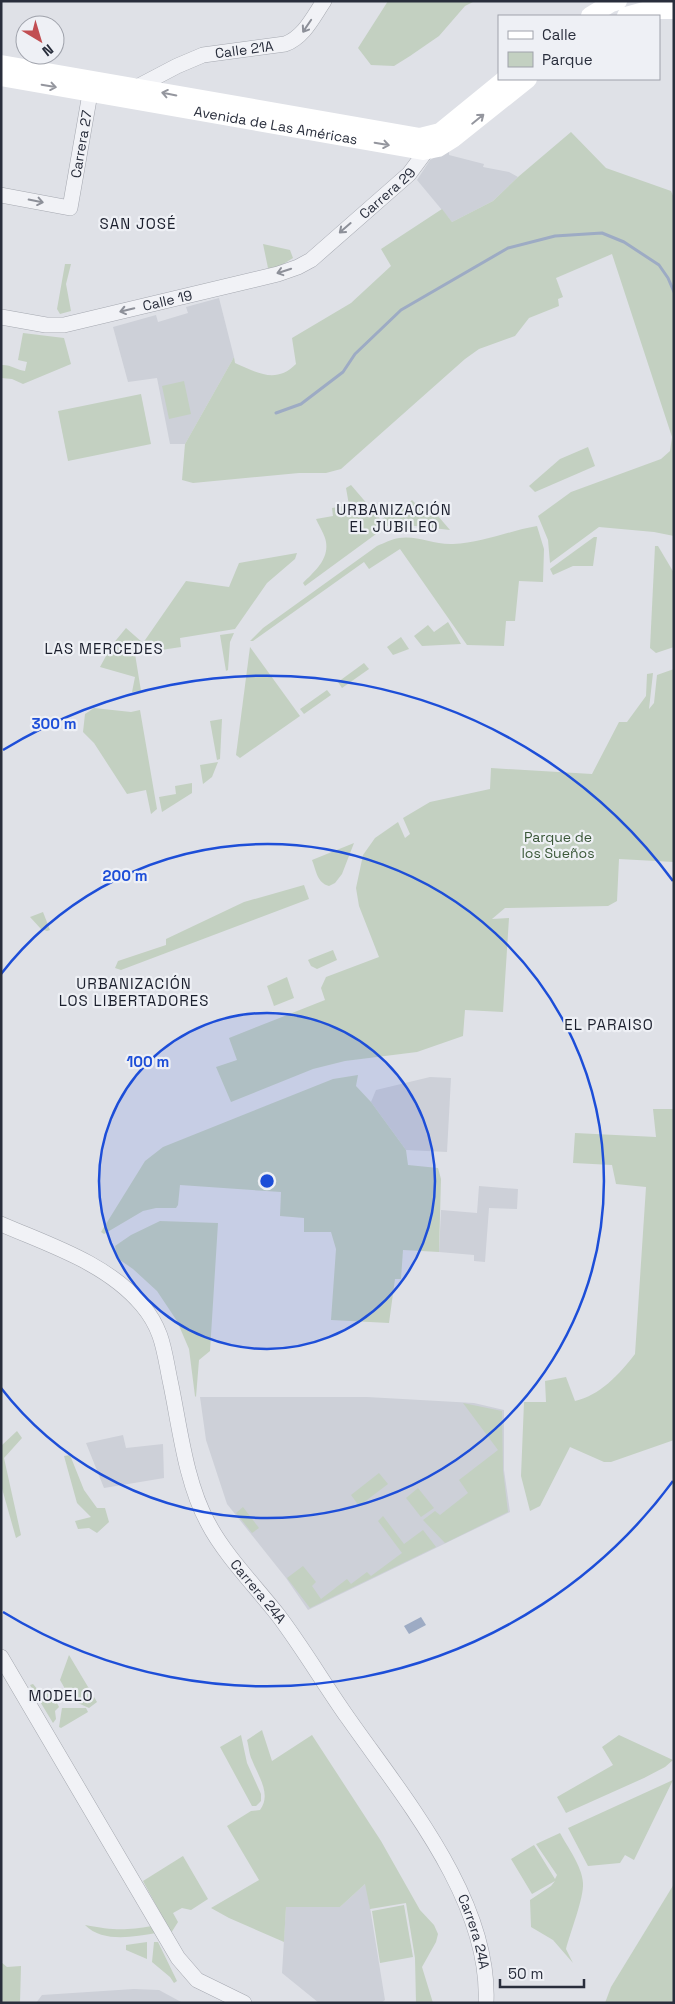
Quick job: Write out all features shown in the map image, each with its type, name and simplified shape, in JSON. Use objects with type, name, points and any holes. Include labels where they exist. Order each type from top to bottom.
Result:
[{"type":"main road","points":[[593,15],[615,7]]},
{"type":"main road","points":[[630,15],[648,10],[674,10]]},
{"type":"main road","name":"Avenida de Las Américas","points":[[1,64],[91,87],[411,149],[427,150],[438,148],[454,138],[527,80]]},
{"type":"main road","name":"Avenida de Las Américas","points":[[1,77],[91,87],[136,87],[420,137],[440,132]]},
{"type":"main road","points":[[440,132],[504,80]]},
{"type":"street","name":"Calle 21A","points":[[136,87],[203,55],[285,44],[294,40],[301,34],[324,1]]},
{"type":"street","name":"Carrera 27","points":[[1,195],[70,208],[91,87]]},
{"type":"street","name":"Carrera 29","points":[[325,246],[409,174],[440,132]]},
{"type":"street","name":"Calle 19","points":[[1,316],[46,325],[64,325],[278,274],[311,260],[325,246]]},
{"type":"street","name":"Carrera 24A","points":[[1,1224],[73,1256],[106,1274],[122,1285],[142,1305],[156,1327],[164,1348],[189,1470],[208,1523],[292,1634],[342,1711],[412,1810],[452,1875],[473,1921],[484,1962],[486,2003]]},
{"type":"street","points":[[1,1657],[178,1958],[197,1980],[244,2003]]},
{"type":"shaded area","points":[[449,150],[449,155],[484,164],[483,167],[509,172],[518,177],[493,201],[452,222],[417,180],[430,160]]},
{"type":"shaded area","points":[[219,298],[234,357],[185,444],[170,444],[157,378],[128,382],[113,327],[156,315],[158,322],[188,313],[186,307]]},
{"type":"shaded area","points":[[430,1077],[451,1078],[447,1152],[406,1150],[371,1102],[376,1090]]},
{"type":"shaded area","points":[[479,1186],[518,1189],[517,1209],[489,1208],[485,1262],[474,1261],[474,1255],[439,1252],[441,1210],[477,1213]]},
{"type":"shaded area","points":[[200,1397],[367,1397],[474,1403],[504,1410],[504,1470],[510,1512],[308,1610],[286,1578],[227,1504],[206,1440]]},
{"type":"shaded area","points":[[123,1435],[126,1448],[163,1444],[164,1478],[104,1488],[86,1443]]},
{"type":"shaded area","points":[[366,1883],[385,2000],[381,2003],[319,2003],[282,1973],[286,1907],[340,1907]]},
{"type":"shaded area","points":[[134,1989],[159,1990],[183,2003],[36,2003],[42,1995]]},
{"type":"green space","points":[[388,1],[475,1],[465,6],[439,36],[394,66],[371,65],[358,48]]},
{"type":"green space","points":[[571,132],[606,168],[671,191],[674,198],[674,536],[654,532],[599,527],[550,563],[548,540],[538,516],[571,492],[661,459],[670,451],[672,437],[612,254],[556,278],[563,297],[558,299],[559,306],[529,318],[515,336],[479,349],[465,359],[341,469],[326,473],[299,473],[193,483],[182,480],[185,444],[234,357],[235,363],[267,375],[281,374],[289,370],[296,364],[292,338],[351,303],[391,266],[381,249],[442,209],[452,222],[493,201]]},
{"type":"green space","points":[[263,244],[290,250],[293,258],[277,268],[268,268]]},
{"type":"green space","points":[[65,264],[71,264],[66,284],[71,311],[60,314],[57,309]]},
{"type":"green space","points":[[23,333],[64,338],[71,364],[23,384],[12,379],[1,378],[1,365],[25,371],[27,362],[18,360]]},
{"type":"green space","points":[[184,381],[191,414],[169,419],[162,386]]},
{"type":"green space","points":[[141,394],[151,444],[68,461],[58,411]]},
{"type":"green space","points":[[588,447],[595,466],[535,492],[529,486],[560,459]]},
{"type":"green space","points":[[351,485],[381,520],[391,512],[400,512],[412,500],[426,514],[432,509],[450,530],[398,524],[387,526],[305,586],[303,583],[320,565],[326,548],[324,536],[316,519],[333,516],[332,508],[349,505],[346,488]]},
{"type":"green space","points":[[537,526],[544,549],[543,582],[519,581],[515,621],[506,621],[504,646],[467,645],[400,549],[369,569],[364,562],[253,641],[250,641],[263,628],[377,546],[388,541],[406,537],[446,544],[464,543]]},
{"type":"green space","points":[[594,537],[597,537],[593,566],[573,566],[553,575],[550,569]]},
{"type":"green space","points":[[655,546],[658,546],[674,573],[674,647],[656,653],[650,648]]},
{"type":"green space","points":[[297,553],[295,559],[267,583],[235,629],[180,638],[181,647],[135,654],[141,691],[132,692],[135,677],[100,667],[112,645],[126,628],[143,643],[186,581],[229,587],[239,563]]},
{"type":"green space","points":[[448,622],[461,644],[422,646],[414,636],[428,625],[434,632]]},
{"type":"green space","points":[[234,633],[230,642],[228,670],[226,671],[220,635]]},
{"type":"green space","points":[[401,637],[409,649],[393,655],[387,647]]},
{"type":"green space","points":[[250,647],[300,716],[240,758],[236,755]]},
{"type":"green space","points":[[364,663],[369,669],[342,688],[338,682]]},
{"type":"green space","name":"Parque de los Sueños","points":[[674,669],[674,862],[619,859],[617,901],[608,906],[505,908],[492,919],[509,918],[503,1012],[465,1010],[463,1036],[417,1052],[345,1061],[313,1069],[231,1102],[216,1067],[237,1060],[229,1038],[325,1000],[321,988],[326,977],[379,957],[359,906],[356,888],[363,855],[375,838],[398,822],[405,838],[410,834],[403,818],[430,802],[490,789],[491,768],[592,774],[619,722],[627,722],[646,696],[647,674],[653,673],[649,709],[654,703],[657,675]]},
{"type":"green space","points":[[327,690],[331,695],[304,714],[300,709]]},
{"type":"green space","points":[[94,708],[131,712],[140,710],[157,809],[151,814],[146,790],[127,794],[94,743],[83,732],[85,714]]},
{"type":"green space","points":[[222,719],[220,759],[217,760],[210,721]]},
{"type":"green space","points":[[218,762],[212,777],[203,784],[200,765]]},
{"type":"green space","points":[[192,783],[192,793],[162,812],[159,797],[176,794],[175,786]]},
{"type":"green space","points":[[354,843],[342,874],[335,883],[329,886],[322,882],[312,860]]},
{"type":"green space","points":[[304,885],[309,899],[121,970],[115,968],[118,961],[166,945],[166,939],[244,902]]},
{"type":"green space","points":[[43,912],[50,930],[47,931],[41,929],[30,917]]},
{"type":"green space","points":[[333,950],[337,960],[317,969],[311,966],[308,960]]},
{"type":"green space","points":[[287,977],[294,998],[274,1006],[267,986]]},
{"type":"green space","points":[[358,1075],[356,1086],[371,1102],[406,1150],[408,1165],[438,1168],[441,1179],[439,1252],[403,1250],[401,1279],[395,1279],[389,1323],[331,1320],[336,1249],[331,1232],[304,1232],[304,1218],[280,1216],[281,1192],[180,1185],[176,1208],[156,1208],[143,1211],[104,1234],[101,1232],[145,1161],[163,1147],[333,1079]]},
{"type":"green space","points":[[653,1109],[674,1109],[674,1440],[611,1462],[604,1462],[570,1447],[540,1506],[530,1511],[521,1476],[524,1402],[546,1402],[545,1381],[566,1377],[575,1401],[584,1398],[608,1383],[635,1354],[646,1187],[616,1184],[612,1165],[573,1163],[575,1133],[656,1137]]},
{"type":"green space","points":[[160,1221],[218,1223],[210,1351],[199,1360],[196,1397],[189,1349],[177,1321],[157,1291],[133,1269],[117,1258],[115,1246],[131,1235]]},
{"type":"green space","points":[[463,1403],[502,1411],[503,1470],[508,1512],[445,1543],[423,1520],[435,1511],[440,1515],[468,1493],[459,1480],[498,1450]]},
{"type":"green space","points":[[17,1431],[22,1438],[4,1458],[21,1535],[16,1538],[1,1485],[1,1446]]},
{"type":"green space","points":[[70,1455],[84,1490],[97,1508],[105,1508],[109,1522],[97,1533],[89,1528],[78,1529],[75,1521],[91,1517],[77,1503],[64,1456]]},
{"type":"green space","points":[[379,1473],[388,1484],[359,1506],[351,1495]]},
{"type":"green space","points":[[418,1488],[434,1508],[421,1517],[406,1498]]},
{"type":"green space","points":[[243,1507],[259,1528],[252,1533],[236,1513]]},
{"type":"green space","points":[[383,1516],[404,1544],[423,1530],[436,1547],[310,1608],[287,1578],[303,1566],[316,1582],[312,1586],[321,1599],[347,1579],[351,1584],[367,1572],[371,1576],[402,1553],[378,1521]]},
{"type":"green space","points":[[69,1655],[97,1702],[89,1708],[69,1699],[60,1680]]},
{"type":"green space","points":[[33,1684],[38,1690],[51,1692],[53,1695],[51,1696],[55,1704],[57,1703],[59,1707],[55,1711],[56,1719],[53,1723],[30,1685]]},
{"type":"green space","points":[[62,1708],[86,1708],[88,1712],[61,1728],[59,1727]]},
{"type":"green space","points":[[262,1730],[272,1761],[312,1735],[381,1841],[420,1910],[434,1925],[438,1934],[436,1942],[422,1967],[433,2003],[416,2003],[415,1958],[406,1903],[370,1909],[365,1884],[340,1907],[286,1907],[284,1942],[211,1908],[259,1880],[227,1826],[251,1811],[260,1810],[263,1804],[265,1798],[263,1785],[251,1758],[247,1740]]},
{"type":"green space","points":[[241,1735],[247,1763],[261,1794],[261,1801],[256,1806],[252,1806],[220,1747]]},
{"type":"green space","points":[[619,1735],[673,1760],[665,1767],[644,1778],[566,1813],[557,1797],[613,1765],[602,1747]]},
{"type":"green space","points":[[673,1780],[634,1860],[625,1855],[620,1863],[588,1866],[568,1828]]},
{"type":"green space","points":[[560,1833],[577,1864],[583,1883],[579,1906],[566,1949],[573,1963],[553,1940],[531,1927],[530,1900],[551,1886],[555,1881],[532,1894],[511,1859],[534,1845],[555,1879],[557,1875],[536,1844]]},
{"type":"green space","points":[[183,1856],[208,1899],[191,1910],[182,1908],[173,1913],[178,1922],[171,1933],[143,1881]]},
{"type":"green space","points":[[674,1884],[674,2003],[605,2003],[611,1987]]},
{"type":"green space","points":[[404,1905],[413,1957],[380,1963],[372,1911]]},
{"type":"green space","points":[[85,1925],[118,1929],[152,1926],[156,1933],[128,1937],[109,1936],[92,1931]]},
{"type":"green space","points":[[147,1942],[147,1959],[126,1950],[126,1945]]},
{"type":"green space","points":[[154,1942],[158,1942],[177,1981],[174,1983],[170,1977],[152,1962]]},
{"type":"green space","points":[[1,1962],[7,1967],[21,1966],[20,2003],[1,2003]]},
{"type":"water","points":[[421,1617],[426,1625],[409,1634],[404,1626]]},
{"type":"waterway","points":[[276,413],[301,404],[343,372],[355,354],[401,310],[508,248],[555,236],[602,233],[624,242],[659,265],[668,278],[674,292]]},
{"type":"district","name":"SAN JOSÉ","points":[[138,223]]},
{"type":"district","name":"URBANIZACIÓN EL JUBILEO","points":[[394,518]]},
{"type":"district","name":"LAS MERCEDES","points":[[104,648]]},
{"type":"district","name":"URBANIZACIÓN LOS LIBERTADORES","points":[[134,992]]},
{"type":"district","name":"EL PARAISO","points":[[609,1024]]},
{"type":"district","name":"MODELO","points":[[61,1695]]}]
